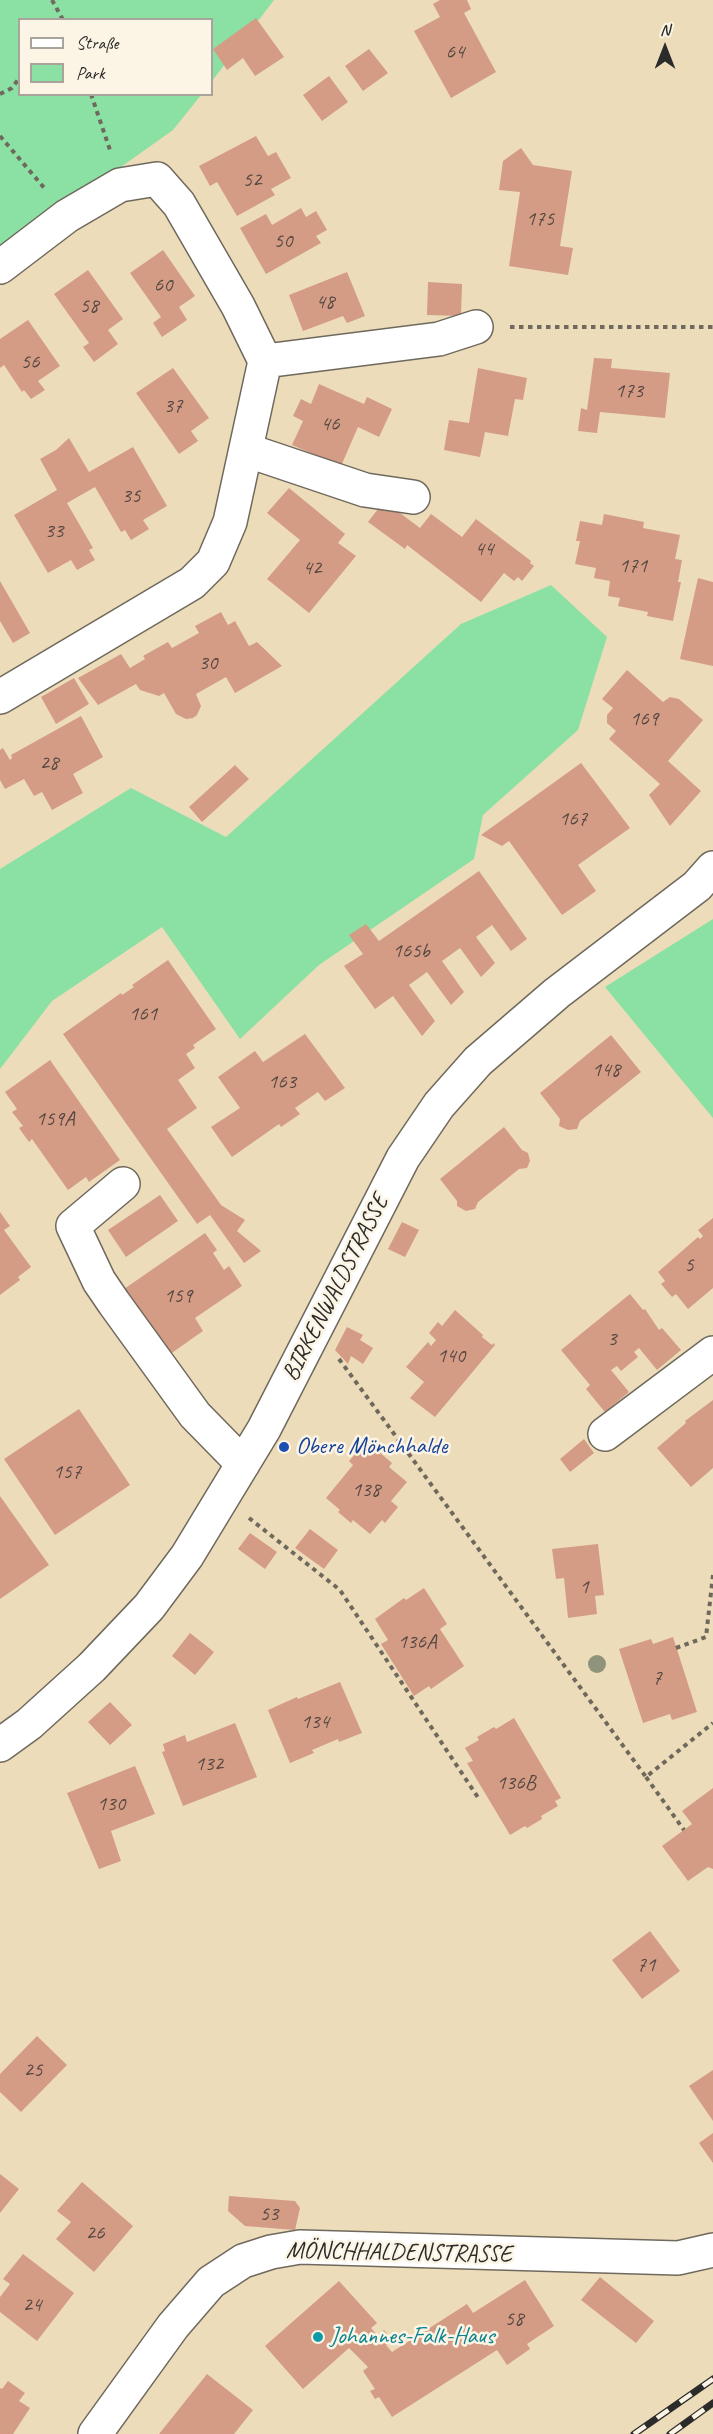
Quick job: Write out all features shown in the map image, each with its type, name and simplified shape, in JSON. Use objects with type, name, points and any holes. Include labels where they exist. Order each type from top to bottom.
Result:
[{"type":"street","points":[[0,267],[67,216],[120,185],[157,179],[179,204],[238,306],[265,361],[230,522],[213,562],[192,583],[0,697]]},
{"type":"street","points":[[265,361],[439,339],[476,327]]},
{"type":"street","points":[[246,450],[365,490],[413,497]]},
{"type":"street","name":"BIRKENWALDSTRASSE","points":[[0,1745],[29,1724],[92,1667],[149,1607],[187,1556],[264,1429],[403,1158],[439,1105],[478,1061],[557,993],[697,886],[713,868]]},
{"type":"street","points":[[123,1184],[73,1226],[99,1281],[114,1304],[195,1415],[243,1464]]},
{"type":"street","points":[[605,1434],[713,1353]]},
{"type":"street","name":"MÖNCHHALDENSTRASSE","points":[[95,2434],[173,2326],[211,2282],[243,2261],[271,2252],[300,2247],[678,2258],[713,2250]]},
{"type":"path","points":[[52,0],[61,18]]},
{"type":"path","points":[[0,94],[12,88],[18,80]]},
{"type":"path","points":[[92,96],[120,185]]},
{"type":"path","points":[[0,136],[67,216]]},
{"type":"path","points":[[476,327],[713,327]]},
{"type":"path","points":[[311,1336],[335,1353],[684,1830]]},
{"type":"path","points":[[222,1497],[340,1590],[479,1798]]},
{"type":"path","points":[[676,1648],[706,1637],[713,1575]]},
{"type":"path","points":[[646,1777],[713,1723]]},
{"type":"green space","points":[[0,0],[274,0],[213,80],[213,18],[18,18],[18,96],[200,96],[173,130],[0,253]]},
{"type":"green space","points":[[551,585],[607,637],[578,730],[483,815],[474,859],[319,965],[240,1039],[162,927],[52,1001],[0,1069],[0,869],[131,788],[226,837],[461,624]]},
{"type":"green space","points":[[713,919],[713,1118],[605,987]]},
{"type":"building","points":[[440,0],[467,0],[471,9],[464,13],[496,72],[451,98],[414,31],[440,17],[433,4]]},
{"type":"building","points":[[256,18],[284,57],[255,76],[243,58],[227,70],[213,49]]},
{"type":"building","points":[[369,49],[388,73],[363,91],[345,66]]},
{"type":"building","points":[[329,76],[348,102],[322,121],[303,95]]},
{"type":"building","points":[[256,136],[268,156],[276,152],[291,178],[271,189],[275,195],[237,216],[217,182],[210,186],[199,166]]},
{"type":"building","points":[[521,148],[533,165],[572,171],[560,246],[573,248],[568,275],[509,266],[520,192],[499,190],[503,161]]},
{"type":"building","points":[[301,208],[306,217],[316,211],[327,230],[316,236],[321,243],[266,274],[240,228],[266,214],[272,225]]},
{"type":"building","points":[[163,250],[195,296],[179,307],[187,320],[162,337],[153,323],[161,317],[130,273]]},
{"type":"building","points":[[88,270],[123,319],[108,330],[118,344],[94,362],[83,347],[89,343],[54,294]]},
{"type":"building","points":[[347,272],[365,316],[347,323],[343,316],[303,331],[289,295]]},
{"type":"building","points":[[428,282],[462,284],[461,316],[427,315]]},
{"type":"building","points":[[28,320],[60,366],[38,381],[45,390],[31,399],[24,390],[22,392],[4,365],[0,368],[0,339]]},
{"type":"building","points":[[594,358],[612,359],[611,368],[670,373],[665,418],[600,412],[597,433],[578,431],[581,408],[587,410]]},
{"type":"building","points":[[173,368],[209,418],[191,431],[198,441],[179,454],[136,393]]},
{"type":"building","points":[[478,368],[527,378],[523,400],[515,399],[508,436],[485,432],[480,457],[444,450],[449,420],[469,423]]},
{"type":"building","points":[[319,384],[364,404],[367,397],[392,409],[379,437],[358,427],[341,466],[292,445],[303,421],[293,416],[301,399],[311,404]]},
{"type":"building","points":[[69,438],[89,472],[133,447],[167,506],[143,520],[149,529],[131,540],[125,530],[121,532],[95,487],[67,503],[93,548],[89,550],[95,560],[77,570],[71,560],[48,573],[14,515],[57,490],[40,459],[56,450]]},
{"type":"building","points":[[289,488],[345,534],[338,543],[356,556],[309,613],[267,579],[300,540],[267,513]]},
{"type":"building","points":[[384,501],[420,528],[431,514],[462,537],[476,519],[531,561],[530,563],[534,566],[522,581],[518,577],[514,581],[504,573],[481,602],[407,545],[405,549],[368,522]]},
{"type":"building","points":[[604,514],[644,522],[643,528],[680,535],[675,559],[682,560],[678,582],[681,582],[673,621],[647,616],[648,612],[618,606],[620,598],[608,596],[610,581],[594,578],[596,568],[575,564],[580,541],[576,541],[580,521],[602,525]]},
{"type":"building","points":[[698,578],[713,582],[713,666],[680,659]]},
{"type":"building","points":[[0,581],[30,633],[13,643],[0,621]]},
{"type":"building","points":[[221,612],[228,625],[235,621],[249,646],[257,642],[282,666],[235,693],[226,677],[196,694],[201,706],[193,718],[186,719],[176,714],[164,693],[159,696],[140,690],[136,684],[98,705],[78,678],[121,654],[130,668],[145,659],[143,656],[168,642],[172,648],[199,633],[195,626]]},
{"type":"building","points":[[627,670],[663,702],[670,697],[679,699],[703,720],[668,761],[701,791],[670,826],[649,795],[660,784],[609,739],[616,731],[607,723],[607,715],[613,708],[602,699]]},
{"type":"building","points":[[74,678],[89,704],[56,724],[41,697]]},
{"type":"building","points":[[81,716],[103,757],[73,774],[83,793],[52,810],[42,792],[34,796],[24,779],[5,789],[0,780],[0,750],[3,748],[10,760],[11,755]]},
{"type":"building","points":[[581,763],[630,828],[578,865],[596,891],[562,915],[509,841],[502,846],[481,835]]},
{"type":"building","points":[[235,765],[249,779],[202,822],[189,807]]},
{"type":"building","points":[[479,871],[527,939],[511,951],[492,925],[476,937],[495,963],[481,977],[460,948],[442,961],[464,992],[451,1005],[427,972],[409,985],[435,1021],[422,1036],[393,996],[375,1009],[344,966],[363,954],[349,935],[366,924],[379,941]]},
{"type":"building","points":[[168,960],[216,1029],[193,1045],[195,1048],[186,1054],[195,1068],[178,1080],[197,1108],[167,1129],[221,1205],[245,1220],[237,1231],[261,1251],[244,1263],[210,1215],[197,1224],[63,1034],[121,993],[122,995],[134,987],[132,985]]},
{"type":"building","points":[[305,1034],[345,1088],[325,1101],[318,1092],[295,1108],[300,1114],[281,1127],[279,1124],[232,1157],[211,1127],[240,1108],[218,1077],[255,1051],[263,1062]]},
{"type":"building","points":[[611,1035],[641,1072],[580,1121],[577,1129],[568,1130],[559,1126],[560,1119],[540,1093]]},
{"type":"building","points":[[50,1060],[120,1160],[89,1182],[86,1177],[68,1190],[32,1139],[29,1142],[19,1128],[23,1126],[12,1112],[17,1109],[5,1092]]},
{"type":"building","points":[[504,1127],[522,1150],[528,1153],[530,1161],[527,1168],[519,1169],[478,1202],[475,1209],[466,1211],[457,1206],[457,1201],[440,1179]]},
{"type":"building","points":[[160,1195],[178,1221],[126,1257],[108,1230]]},
{"type":"building","points":[[0,1212],[10,1226],[4,1230],[31,1267],[18,1277],[20,1280],[0,1295]]},
{"type":"building","points":[[713,1218],[713,1288],[688,1309],[676,1294],[672,1297],[661,1284],[665,1281],[658,1272],[698,1237],[700,1239],[703,1236],[698,1230]]},
{"type":"building","points":[[402,1222],[419,1230],[405,1257],[388,1249]]},
{"type":"building","points":[[205,1233],[217,1250],[213,1253],[224,1270],[229,1266],[242,1286],[195,1318],[203,1331],[166,1357],[124,1289]]},
{"type":"building","points":[[630,1294],[643,1310],[645,1309],[659,1330],[662,1328],[681,1350],[657,1370],[639,1348],[634,1352],[638,1357],[621,1371],[617,1366],[611,1370],[629,1392],[605,1412],[586,1389],[590,1385],[561,1350]]},
{"type":"building","points":[[455,1310],[483,1335],[482,1337],[495,1345],[435,1417],[410,1398],[424,1382],[406,1367],[428,1342],[431,1346],[436,1340],[429,1333],[438,1322],[442,1326]]},
{"type":"building","points":[[347,1327],[363,1335],[360,1340],[373,1348],[363,1364],[351,1356],[348,1364],[335,1350]]},
{"type":"building","points":[[713,1400],[713,1468],[691,1487],[657,1448],[686,1423],[685,1421]]},
{"type":"building","points":[[79,1409],[130,1485],[55,1535],[4,1459]]},
{"type":"building","points":[[584,1439],[594,1453],[570,1472],[560,1459]]},
{"type":"building","points":[[366,1441],[392,1463],[389,1467],[407,1482],[391,1501],[398,1507],[385,1523],[382,1520],[370,1534],[353,1520],[351,1523],[326,1498],[353,1465],[349,1461]]},
{"type":"building","points":[[0,1496],[49,1565],[0,1599]]},
{"type":"building","points":[[310,1529],[338,1550],[324,1569],[295,1548]]},
{"type":"building","points":[[250,1533],[277,1552],[265,1569],[238,1549]]},
{"type":"building","points":[[598,1544],[604,1595],[595,1596],[597,1614],[568,1618],[564,1578],[556,1579],[552,1549]]},
{"type":"building","points":[[424,1588],[447,1624],[440,1629],[464,1666],[431,1689],[429,1686],[414,1696],[381,1644],[388,1640],[375,1619],[404,1598],[406,1600]]},
{"type":"building","points":[[190,1633],[214,1652],[195,1675],[172,1656]]},
{"type":"building","points":[[673,1637],[697,1712],[672,1720],[670,1714],[643,1723],[619,1649],[651,1639],[653,1644]]},
{"type":"building","points":[[340,1682],[362,1733],[339,1742],[338,1739],[290,1763],[268,1710]]},
{"type":"building","points":[[110,1702],[132,1725],[110,1745],[88,1722]]},
{"type":"building","points":[[514,1718],[561,1798],[555,1801],[558,1806],[541,1816],[542,1819],[510,1835],[467,1763],[473,1761],[465,1748],[479,1740],[477,1737]]},
{"type":"building","points":[[235,1723],[257,1777],[183,1806],[162,1752],[165,1751],[163,1744],[185,1735],[187,1742]]},
{"type":"building","points":[[135,1766],[155,1814],[111,1831],[121,1861],[99,1869],[67,1793]]},
{"type":"building","points":[[713,1788],[713,1869],[708,1867],[688,1881],[662,1846],[692,1824],[682,1811]]},
{"type":"building","points":[[650,1931],[680,1971],[642,1999],[612,1960]]},
{"type":"building","points":[[37,2036],[67,2065],[21,2112],[0,2092],[0,2074]]},
{"type":"building","points":[[713,2070],[713,2121],[689,2086]]},
{"type":"building","points":[[713,2133],[713,2163],[699,2143]]},
{"type":"building","points":[[0,2174],[19,2189],[0,2213]]},
{"type":"building","points":[[82,2182],[133,2226],[94,2272],[56,2239],[71,2222],[57,2211]]},
{"type":"building","points":[[229,2196],[295,2201],[300,2208],[295,2230],[245,2226],[228,2211]]},
{"type":"building","points":[[23,2254],[74,2293],[37,2341],[0,2312],[0,2297],[10,2284],[3,2279]]},
{"type":"building","points":[[600,2277],[654,2321],[636,2343],[581,2300]]},
{"type":"building","points":[[525,2280],[554,2326],[527,2344],[530,2349],[507,2365],[497,2350],[392,2417],[379,2397],[375,2399],[370,2391],[375,2389],[363,2371],[368,2367],[349,2348],[303,2389],[265,2346],[339,2281],[377,2323],[371,2328],[378,2336],[384,2330],[392,2340],[386,2345],[392,2352],[467,2304],[473,2313]]},
{"type":"building","points":[[207,2374],[253,2410],[234,2434],[159,2434]]},
{"type":"building","points":[[8,2381],[25,2393],[19,2401],[30,2408],[13,2434],[0,2434],[0,2388],[2,2389]]},
{"type":"railway","points":[[634,2434],[713,2379]]},
{"type":"railway","points":[[670,2434],[713,2403]]},
{"type":"place","name":"Obere Mönchhalde","points":[[284,1447]]},
{"type":"place","name":"Johannes-Falk-Haus","points":[[318,2337]]}]
